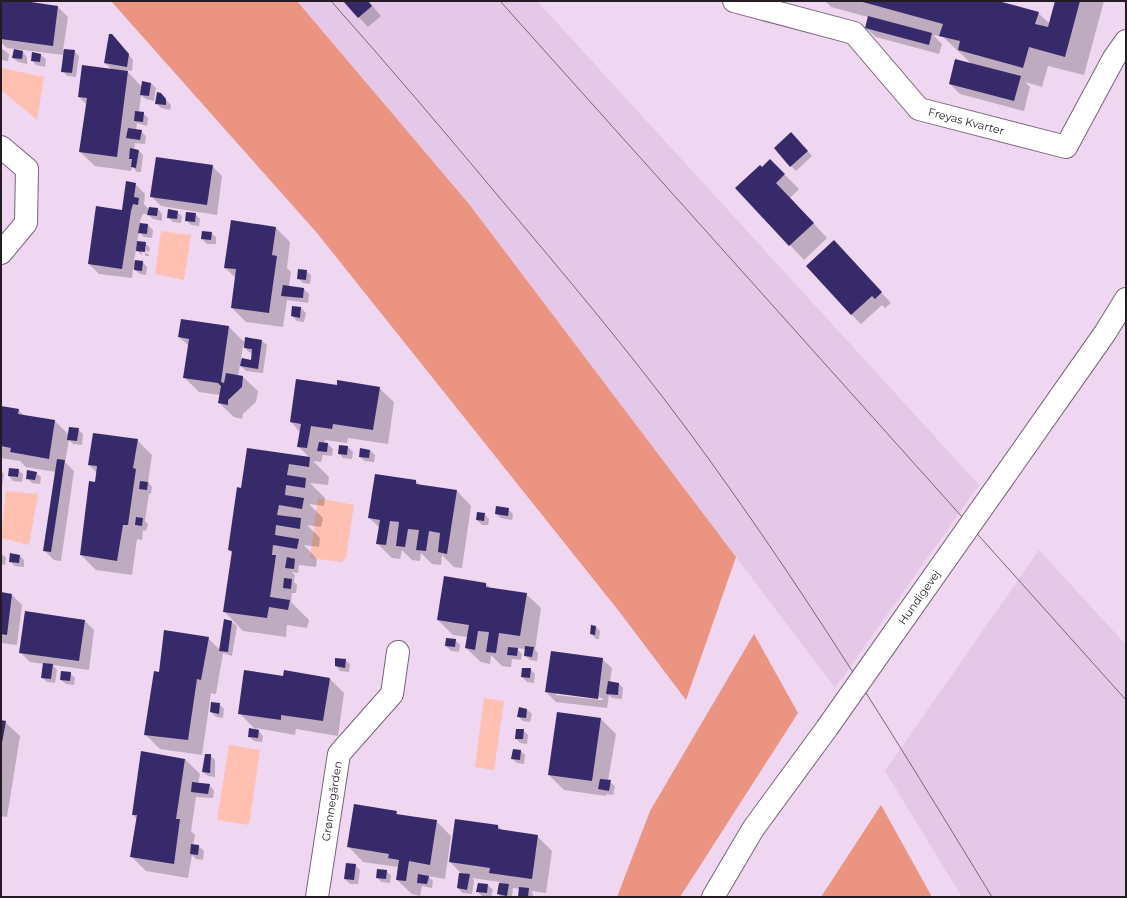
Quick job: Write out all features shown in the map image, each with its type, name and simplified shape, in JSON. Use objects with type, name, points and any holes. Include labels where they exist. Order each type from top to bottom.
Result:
[{"type":"street","name":"Freyas Kvarter","points":[[734,1],[854,33],[919,109],[1066,147],[1114,58],[1126,41]]},
{"type":"street","points":[[1,147],[27,170],[26,223],[1,253]]},
{"type":"street","name":"Hundigevej","points":[[713,897],[753,829],[827,728],[1001,481],[1105,333],[1126,299]]},
{"type":"street","name":"Grønnegården","points":[[317,897],[339,754],[392,694],[398,652]]},
{"type":"shaded area","points":[[111,1],[297,1],[469,204],[736,557],[686,700],[618,610],[317,233]]},
{"type":"shaded area","points":[[297,1],[537,1],[979,485],[835,688],[469,204]]},
{"type":"shaded area","points":[[1,68],[44,77],[37,120],[1,90]]},
{"type":"shaded area","points":[[161,231],[191,235],[184,280],[155,274]]},
{"type":"shaded area","points":[[6,491],[38,494],[29,545],[1,538]]},
{"type":"shaded area","points":[[318,498],[354,505],[346,557],[342,562],[310,558]]},
{"type":"shaded area","points":[[1039,550],[1126,645],[1126,897],[962,897],[885,771]]},
{"type":"shaded area","points":[[754,634],[798,713],[680,897],[617,897],[650,811]]},
{"type":"shaded area","points":[[484,698],[504,701],[494,770],[475,767]]},
{"type":"shaded area","points":[[229,745],[260,750],[249,825],[217,820]]},
{"type":"shaded area","points":[[881,805],[932,897],[821,897]]},
{"type":"building","points":[[1,1],[24,1],[58,6],[53,46],[1,39]]},
{"type":"building","points":[[343,1],[368,1],[372,6],[358,18]]},
{"type":"building","points":[[859,1],[998,1],[1039,12],[1035,24],[1048,27],[1055,1],[1080,1],[1065,57],[1029,47],[1023,68],[958,50],[960,41],[939,36],[943,24]]},
{"type":"building","points":[[868,16],[932,33],[929,45],[865,28]]},
{"type":"building","points":[[109,34],[112,34],[129,54],[127,67],[104,63]]},
{"type":"building","points":[[14,49],[23,51],[22,59],[12,58]]},
{"type":"building","points":[[64,49],[75,50],[72,73],[61,72]]},
{"type":"building","points":[[32,52],[41,54],[40,62],[31,61]]},
{"type":"building","points":[[955,59],[1021,76],[1014,101],[949,84]]},
{"type":"building","points":[[82,65],[128,71],[117,157],[79,152],[87,98],[78,97]]},
{"type":"building","points":[[142,81],[151,83],[149,96],[140,95]]},
{"type":"building","points":[[157,92],[161,93],[166,99],[166,105],[155,104]]},
{"type":"building","points":[[135,111],[144,112],[143,122],[134,121]]},
{"type":"building","points":[[128,128],[142,130],[140,140],[126,138]]},
{"type":"building","points":[[791,132],[808,151],[790,167],[774,148]]},
{"type":"building","points":[[130,148],[139,150],[136,168],[131,167],[132,159],[129,159]]},
{"type":"building","points":[[156,157],[213,165],[207,205],[150,197]]},
{"type":"building","points":[[770,159],[785,174],[776,183],[814,223],[789,246],[735,188],[760,165],[762,167]]},
{"type":"building","points":[[126,181],[136,183],[134,197],[139,198],[138,205],[133,204],[131,211],[122,269],[88,264],[96,206],[122,210]]},
{"type":"building","points":[[149,207],[158,208],[157,216],[147,215]]},
{"type":"building","points":[[168,209],[178,211],[177,219],[167,218]]},
{"type":"building","points":[[186,212],[196,213],[195,222],[185,221]]},
{"type":"building","points":[[231,220],[276,227],[272,255],[277,256],[269,313],[231,308],[236,269],[224,268]]},
{"type":"building","points":[[140,223],[148,224],[147,234],[138,233]]},
{"type":"building","points":[[202,231],[212,232],[211,240],[201,239]]},
{"type":"building","points":[[834,240],[882,292],[875,299],[872,296],[851,315],[806,266]]},
{"type":"building","points":[[137,241],[146,242],[145,252],[136,251]]},
{"type":"building","points":[[135,260],[143,261],[142,271],[134,270]]},
{"type":"building","points":[[298,269],[307,270],[306,280],[297,279]]},
{"type":"building","points":[[283,285],[304,288],[303,298],[281,296]]},
{"type":"building","points":[[292,306],[301,307],[300,318],[291,316]]},
{"type":"building","points":[[181,319],[229,326],[221,382],[224,383],[226,373],[243,376],[242,387],[228,400],[228,405],[218,403],[221,386],[218,383],[183,378],[189,339],[178,337]]},
{"type":"building","points":[[245,337],[262,340],[258,369],[240,366],[242,358],[251,360],[252,349],[244,348]]},
{"type":"building","points":[[296,379],[337,385],[337,380],[380,387],[373,430],[333,424],[332,429],[311,426],[307,448],[297,447],[301,424],[290,422]]},
{"type":"building","points":[[1,406],[19,409],[18,414],[55,420],[49,459],[10,452],[11,448],[1,446]]},
{"type":"building","points":[[69,427],[79,428],[77,441],[67,440]]},
{"type":"building","points":[[93,433],[138,439],[133,468],[136,469],[128,525],[123,525],[117,561],[80,555],[89,481],[95,482],[97,466],[88,465]]},
{"type":"building","points":[[319,442],[328,443],[327,452],[317,451]]},
{"type":"building","points":[[339,445],[348,446],[347,455],[338,454]]},
{"type":"building","points":[[247,448],[310,457],[309,467],[289,464],[287,475],[306,478],[305,488],[286,485],[285,495],[304,498],[302,509],[279,505],[277,515],[301,518],[300,529],[276,525],[275,535],[299,539],[297,549],[273,545],[272,555],[276,555],[270,597],[290,600],[288,610],[269,607],[267,618],[223,612],[232,551],[228,550],[237,487],[241,488]]},
{"type":"building","points":[[360,448],[370,450],[369,458],[359,457]]},
{"type":"building","points":[[57,459],[65,460],[51,552],[43,551]]},
{"type":"building","points":[[9,468],[19,469],[18,477],[8,476]]},
{"type":"building","points":[[27,470],[37,472],[35,480],[26,479]]},
{"type":"building","points":[[375,474],[416,480],[416,484],[457,490],[447,554],[438,552],[440,533],[429,531],[426,551],[416,550],[419,530],[408,529],[405,547],[396,546],[399,522],[390,521],[386,545],[376,544],[380,520],[368,518]]},
{"type":"building","points":[[140,481],[148,482],[147,490],[139,489]]},
{"type":"building","points":[[496,506],[509,508],[508,516],[495,514]]},
{"type":"building","points":[[477,512],[485,513],[484,521],[476,520]]},
{"type":"building","points":[[136,517],[143,518],[142,526],[135,525]]},
{"type":"building","points":[[10,553],[20,555],[19,563],[9,562]]},
{"type":"building","points":[[287,557],[295,559],[294,569],[285,568]]},
{"type":"building","points":[[444,576],[486,583],[486,587],[527,593],[520,636],[499,633],[496,653],[486,652],[489,632],[478,631],[475,650],[465,648],[469,625],[437,620]]},
{"type":"building","points":[[284,578],[292,579],[291,589],[283,588]]},
{"type":"building","points":[[1,592],[12,594],[7,635],[1,634]]},
{"type":"building","points":[[25,611],[85,620],[79,661],[19,653]]},
{"type":"building","points":[[224,619],[232,621],[228,652],[219,651]]},
{"type":"building","points":[[591,625],[596,626],[595,635],[590,634]]},
{"type":"building","points":[[164,630],[209,637],[201,680],[197,679],[188,740],[144,735],[154,671],[159,672]]},
{"type":"building","points":[[446,638],[456,639],[455,647],[445,646]]},
{"type":"building","points":[[525,646],[534,647],[532,657],[524,656]]},
{"type":"building","points":[[508,647],[518,648],[517,656],[507,655]]},
{"type":"building","points":[[551,651],[603,658],[598,699],[545,692]]},
{"type":"building","points":[[335,658],[346,659],[345,668],[335,666]]},
{"type":"building","points":[[43,663],[53,664],[51,679],[41,678]]},
{"type":"building","points":[[522,668],[531,668],[530,678],[521,677]]},
{"type":"building","points":[[244,670],[283,676],[284,670],[330,678],[323,721],[281,715],[281,720],[238,714]]},
{"type":"building","points":[[61,671],[71,672],[70,681],[60,680]]},
{"type":"building","points":[[608,681],[619,683],[618,695],[606,694]]},
{"type":"building","points":[[211,702],[220,703],[219,714],[210,712]]},
{"type":"building","points":[[519,707],[527,709],[526,718],[517,717]]},
{"type":"building","points":[[557,712],[601,718],[592,781],[548,775]]},
{"type":"building","points":[[1,720],[6,721],[2,743],[1,743]]},
{"type":"building","points":[[249,728],[259,730],[258,738],[248,737]]},
{"type":"building","points":[[516,729],[524,729],[523,739],[515,739]]},
{"type":"building","points":[[513,749],[521,750],[520,760],[511,759]]},
{"type":"building","points":[[141,751],[185,759],[176,819],[180,819],[174,864],[130,857],[137,815],[132,815]]},
{"type":"building","points":[[205,754],[211,754],[210,773],[202,772]]},
{"type":"building","points":[[600,779],[611,780],[609,791],[598,789]]},
{"type":"building","points":[[192,782],[210,784],[208,794],[191,792]]},
{"type":"building","points":[[354,804],[397,811],[396,814],[437,820],[430,865],[409,861],[406,881],[396,880],[399,860],[388,858],[389,854],[347,847]]},
{"type":"building","points":[[455,819],[498,825],[498,829],[538,835],[532,879],[489,873],[490,868],[449,862]]},
{"type":"building","points":[[191,844],[199,845],[198,855],[190,854]]},
{"type":"building","points":[[346,863],[356,864],[354,880],[344,879]]},
{"type":"building","points":[[377,869],[387,870],[386,879],[376,878]]},
{"type":"building","points":[[459,873],[470,874],[467,890],[457,888]]},
{"type":"building","points":[[418,874],[429,876],[427,884],[417,883]]},
{"type":"building","points":[[478,883],[488,884],[487,893],[476,892]]},
{"type":"building","points":[[499,883],[509,884],[507,896],[497,894]]},
{"type":"building","points":[[519,887],[529,888],[528,897],[518,897]]},
{"type":"tram line","points":[[331,1],[416,98],[572,284],[620,342],[689,432],[730,488],[846,661],[992,897]]},
{"type":"tram line","points":[[500,1],[1126,700]]}]
